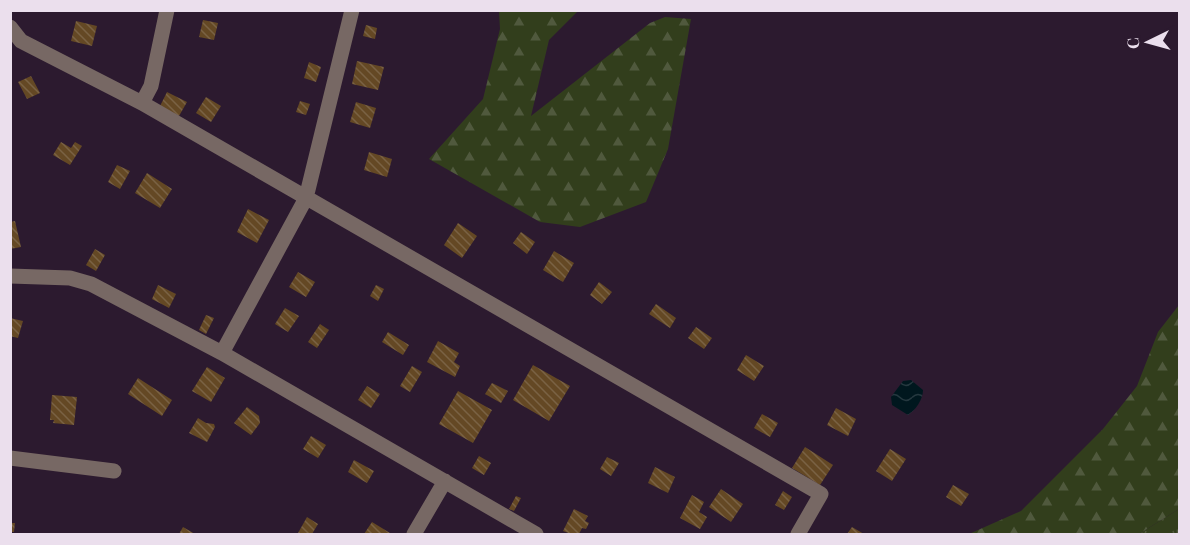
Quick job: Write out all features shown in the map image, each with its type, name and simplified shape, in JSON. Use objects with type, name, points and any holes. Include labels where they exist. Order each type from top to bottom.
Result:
[{"type":"street","points":[[142,103],[151,86],[167,10]]},
{"type":"street","points":[[222,353],[306,198],[352,10]]},
{"type":"street","points":[[10,27],[21,41],[142,103],[821,494],[798,534]]},
{"type":"street","points":[[10,276],[70,278],[91,284],[222,353],[536,534]]},
{"type":"street","points":[[10,458],[114,471]]},
{"type":"street","points":[[414,534],[445,481]]},
{"type":"green space","points":[[499,11],[578,11],[549,40],[531,116],[650,23],[665,17],[691,19],[668,149],[646,202],[580,227],[540,222],[429,159],[483,99],[500,29]]},
{"type":"green space","points":[[1179,305],[1179,509],[1139,534],[969,534],[1021,511],[1103,429],[1137,386],[1158,332]]},
{"type":"green space","points":[[1179,509],[1179,534],[1139,534]]},
{"type":"water","points":[[911,380],[923,390],[918,404],[908,415],[892,405],[891,397],[903,381]]},
{"type":"building","points":[[203,20],[218,23],[214,40],[199,37]]},
{"type":"building","points":[[76,21],[97,26],[92,46],[71,41]]},
{"type":"building","points":[[366,25],[377,28],[375,39],[363,36]]},
{"type":"building","points":[[357,61],[384,67],[378,90],[352,84]]},
{"type":"building","points":[[309,62],[321,67],[316,82],[304,78]]},
{"type":"building","points":[[31,76],[40,93],[27,99],[18,82]]},
{"type":"building","points":[[167,92],[187,102],[179,116],[160,106]]},
{"type":"building","points":[[206,97],[221,106],[211,122],[196,113]]},
{"type":"building","points":[[300,101],[310,104],[306,115],[296,112]]},
{"type":"building","points":[[356,102],[376,108],[370,128],[350,122]]},
{"type":"building","points":[[61,142],[71,148],[75,142],[82,146],[70,165],[53,155]]},
{"type":"building","points":[[369,152],[392,159],[387,177],[364,170]]},
{"type":"building","points":[[117,165],[130,171],[120,189],[108,182]]},
{"type":"building","points":[[147,173],[172,189],[160,208],[135,193]]},
{"type":"building","points":[[248,209],[269,220],[257,243],[237,232]]},
{"type":"building","points":[[15,221],[21,247],[10,249],[10,222]]},
{"type":"building","points":[[458,223],[477,236],[462,258],[444,245]]},
{"type":"building","points":[[521,232],[535,242],[527,254],[513,243]]},
{"type":"building","points":[[95,249],[105,255],[96,271],[86,265]]},
{"type":"building","points":[[554,251],[574,263],[563,282],[543,270]]},
{"type":"building","points":[[298,272],[315,282],[306,297],[289,287]]},
{"type":"building","points":[[599,282],[612,292],[602,304],[590,295]]},
{"type":"building","points":[[158,285],[176,294],[169,308],[152,299]]},
{"type":"building","points":[[376,285],[384,289],[378,301],[370,296]]},
{"type":"building","points":[[656,304],[676,318],[670,328],[649,314]]},
{"type":"building","points":[[285,308],[299,316],[288,332],[275,324]]},
{"type":"building","points":[[206,315],[214,318],[206,334],[199,330]]},
{"type":"building","points":[[10,318],[23,321],[18,338],[10,336]]},
{"type":"building","points":[[320,324],[329,330],[317,348],[308,342]]},
{"type":"building","points":[[696,327],[712,338],[704,349],[688,338]]},
{"type":"building","points":[[388,332],[409,345],[403,355],[382,342]]},
{"type":"building","points":[[438,341],[459,353],[454,362],[460,366],[455,377],[427,362]]},
{"type":"building","points":[[746,355],[764,366],[754,381],[737,370]]},
{"type":"building","points":[[533,365],[570,386],[549,421],[513,400]]},
{"type":"building","points":[[412,366],[422,372],[410,392],[400,386]]},
{"type":"building","points":[[207,367],[225,378],[211,402],[192,391]]},
{"type":"building","points":[[138,378],[172,400],[162,416],[128,394]]},
{"type":"building","points":[[492,383],[508,391],[501,403],[485,394]]},
{"type":"building","points":[[367,386],[380,394],[371,408],[358,400]]},
{"type":"building","points":[[458,391],[492,410],[473,443],[439,424]]},
{"type":"building","points":[[52,395],[77,397],[74,425],[53,423],[54,420],[50,420]]},
{"type":"building","points":[[247,407],[259,416],[260,423],[251,435],[234,423]]},
{"type":"building","points":[[836,408],[856,419],[848,436],[827,425]]},
{"type":"building","points":[[762,414],[778,423],[770,437],[754,428]]},
{"type":"building","points":[[198,418],[206,423],[214,424],[215,427],[207,442],[189,433]]},
{"type":"building","points":[[311,436],[326,445],[318,458],[303,449]]},
{"type":"building","points":[[805,447],[833,465],[820,485],[792,468]]},
{"type":"building","points":[[890,449],[906,459],[892,481],[876,471]]},
{"type":"building","points":[[479,456],[491,463],[484,475],[472,468]]},
{"type":"building","points":[[607,457],[619,463],[611,476],[600,469]]},
{"type":"building","points":[[354,460],[374,471],[367,483],[348,472]]},
{"type":"building","points":[[655,467],[675,477],[668,493],[648,483]]},
{"type":"building","points":[[953,485],[969,494],[961,506],[946,497]]},
{"type":"building","points":[[721,489],[743,504],[731,522],[709,507]]},
{"type":"building","points":[[783,491],[792,497],[784,510],[775,505]]},
{"type":"building","points":[[692,495],[704,502],[699,512],[707,517],[700,529],[680,518]]},
{"type":"building","points":[[516,496],[521,498],[514,511],[509,509]]},
{"type":"building","points":[[574,509],[588,516],[585,521],[589,523],[586,529],[582,528],[579,534],[563,531]]},
{"type":"building","points":[[307,517],[318,524],[312,534],[298,533]]},
{"type":"building","points":[[372,522],[390,533],[364,534]]},
{"type":"building","points":[[10,523],[15,523],[14,532],[10,532]]},
{"type":"building","points":[[183,527],[195,534],[179,534]]},
{"type":"building","points":[[852,527],[864,534],[847,534]]}]
